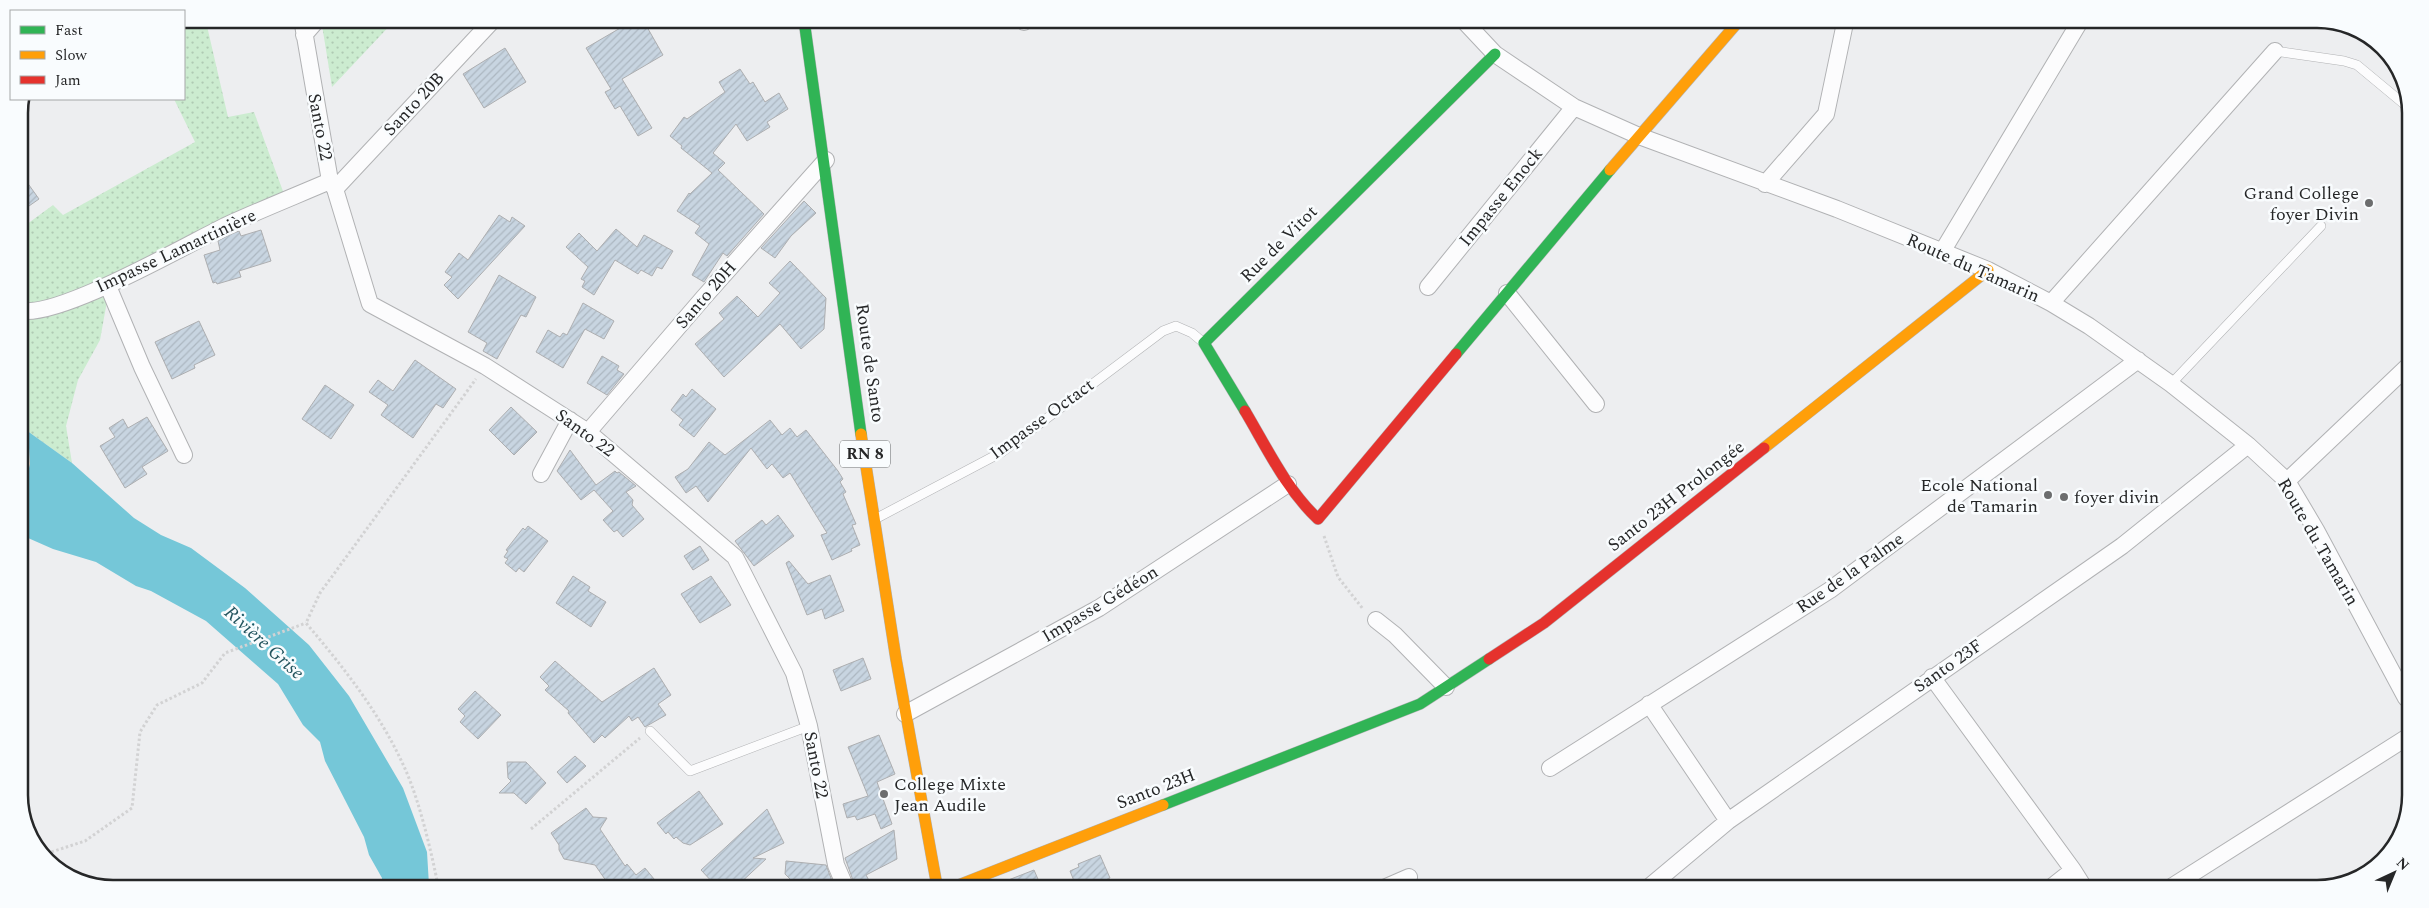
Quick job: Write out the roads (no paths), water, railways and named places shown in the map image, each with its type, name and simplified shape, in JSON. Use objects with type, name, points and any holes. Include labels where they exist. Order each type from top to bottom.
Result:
[{"type":"street","name":"Santo 22","points":[[303,28],[333,185],[370,304],[485,366],[588,432],[735,557],[794,673],[809,726],[836,865],[842,880]]},
{"type":"street","name":"Santo 20B","points":[[333,185],[486,28]]},
{"type":"street","name":"Route de Santo","points":[[805,28],[826,160],[874,519],[905,714],[936,880]]},
{"type":"street","name":"Route du Tamarin","points":[[1471,28],[1495,54],[1574,107],[1639,136],[1837,209],[1988,270],[2090,326],[2138,360],[2248,445],[2287,481],[2402,690]]},
{"type":"street","points":[[1204,343],[1288,484],[1303,505],[1318,519],[1639,136],[1733,28]]},
{"type":"street","points":[[1765,184],[1826,114],[1844,28]]},
{"type":"street","points":[[1942,252],[2076,28]]},
{"type":"street","points":[[2051,303],[2275,51]]},
{"type":"street","name":"Rue de Vitot","points":[[1204,343],[1495,54]]},
{"type":"street","name":"Impasse Enock","points":[[1428,287],[1574,107]]},
{"type":"street","name":"Santo 20H","points":[[588,432],[704,297],[826,160]]},
{"type":"street","name":"Impasse Lamartinière","points":[[28,311],[36,311],[108,286],[226,226],[333,185]]},
{"type":"street","name":"Santo 23H Prolongée","points":[[1370,725],[1420,704],[1544,624],[1988,270]]},
{"type":"street","points":[[108,286],[142,367],[184,455]]},
{"type":"street","points":[[1507,293],[1596,404]]},
{"type":"street","name":"Rue de la Palme","points":[[1550,768],[1830,590],[2138,360]]},
{"type":"street","points":[[2287,481],[2401,372]]},
{"type":"street","points":[[541,474],[570,420]]},
{"type":"street","name":"Santo 23F","points":[[1658,880],[1728,821],[2122,546],[2248,445]]},
{"type":"street","name":"Impasse Gédéon","points":[[905,714],[1099,608],[1288,484]]},
{"type":"street","points":[[1371,616],[1395,635],[1446,687]]},
{"type":"street","points":[[1932,677],[2079,880]]},
{"type":"street","points":[[1649,704],[1728,821]]},
{"type":"street","name":"Santo 23H","points":[[971,880],[1370,725]]},
{"type":"street","points":[[2182,880],[2402,741]]},
{"type":"street","points":[[2060,880],[2073,870]]},
{"type":"street","points":[[1402,880],[1409,877]]},
{"type":"lane","points":[[2275,51],[2344,61],[2357,65],[2400,101]]},
{"type":"lane","points":[[2171,384],[2321,226]]},
{"type":"lane","name":"Impasse Octact","points":[[874,519],[1002,452],[1162,331],[1176,326],[1192,333],[1204,343]]},
{"type":"lane","points":[[650,731],[690,771],[809,726]]},
{"type":"water","name":"Rivière Grise","points":[[28,431],[72,463],[134,518],[161,535],[191,548],[245,588],[309,645],[349,696],[403,788],[427,852],[429,880],[382,880],[369,855],[364,837],[325,761],[320,742],[303,725],[278,684],[206,621],[151,591],[136,586],[96,562],[53,549],[28,538]]},
{"type":"place","name":"Grand College foyer Divin","points":[[2369,203]]},
{"type":"place","name":"Ecole National de Tamarin","points":[[2048,495]]},
{"type":"place","name":"foyer divin","points":[[2064,497]]},
{"type":"place","name":"College Mixte Jean Audile","points":[[884,794]]}]
